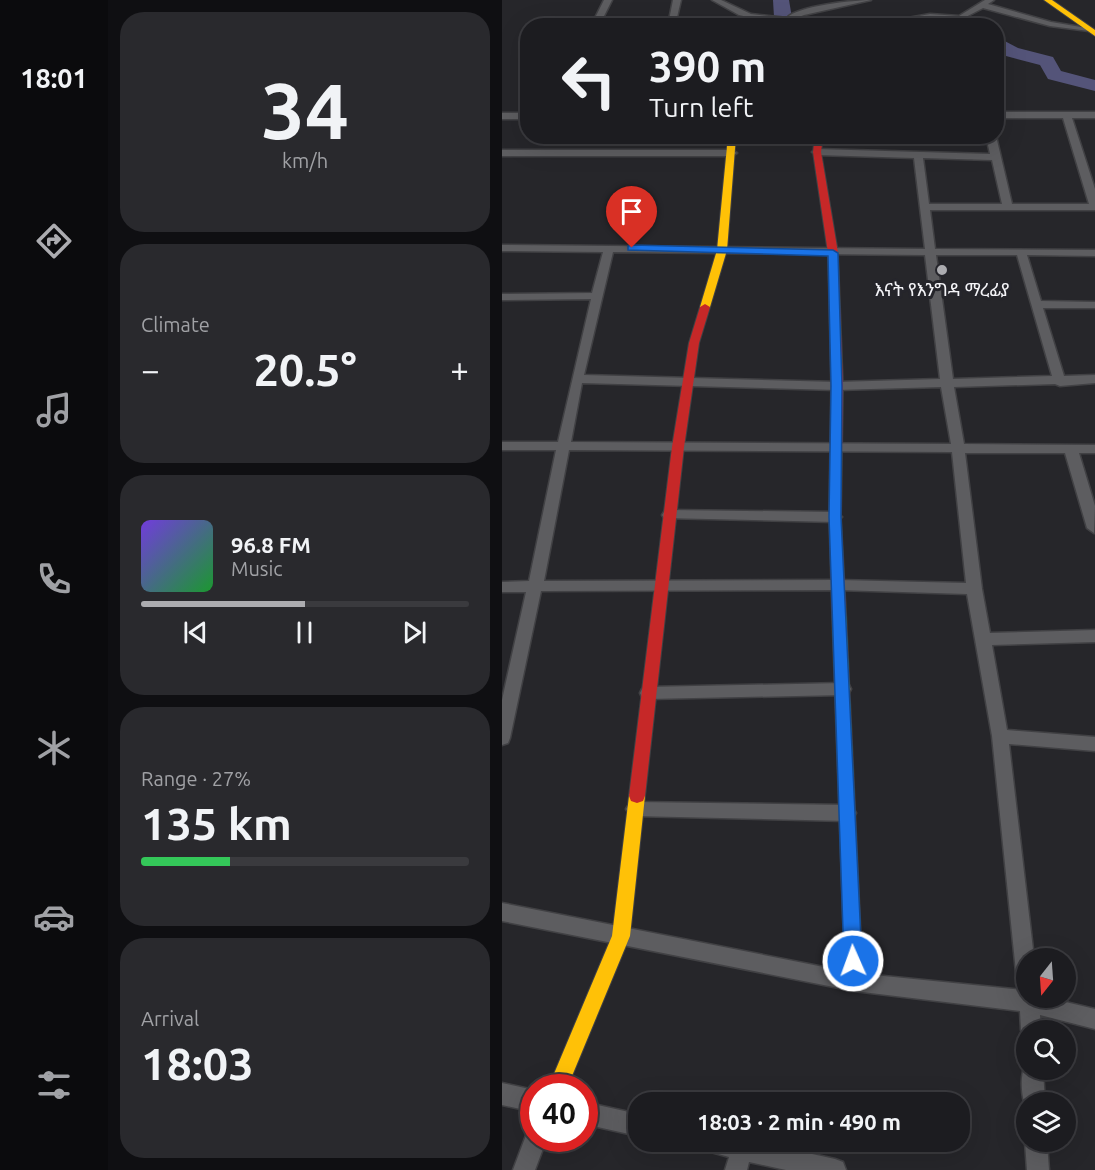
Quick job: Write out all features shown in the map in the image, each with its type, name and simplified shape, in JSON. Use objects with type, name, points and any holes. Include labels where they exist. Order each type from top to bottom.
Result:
[{"type":"street","points":[[599,18],[608,0]]},
{"type":"street","points":[[673,18],[677,0]]},
{"type":"street","points":[[718,0],[728,9],[759,18]]},
{"type":"street","points":[[795,18],[802,13],[867,0]]},
{"type":"street","points":[[1047,0],[1092,31]]},
{"type":"street","points":[[917,18],[930,16],[960,18],[986,2],[1050,24],[1092,31]]},
{"type":"street","points":[[1004,115],[1094,115]]},
{"type":"street","points":[[925,207],[1094,207],[1067,115]]},
{"type":"street","points":[[502,116],[520,116]]},
{"type":"street","points":[[563,1074],[621,936],[660,585],[678,447],[694,343],[722,250],[732,144]]},
{"type":"street","points":[[818,144],[817,152],[833,253],[837,386],[835,517],[854,982]]},
{"type":"street","points":[[992,144],[1008,207]]},
{"type":"street","points":[[817,152],[994,157]]},
{"type":"street","points":[[502,153],[732,153]]},
{"type":"street","points":[[918,154],[947,384],[958,449],[974,589],[1000,736],[1023,948]]},
{"type":"street","points":[[502,248],[833,253],[1094,253]]},
{"type":"street","points":[[502,738],[508,683],[535,586],[577,379],[609,248]]},
{"type":"street","points":[[1021,252],[1060,381]]},
{"type":"street","points":[[502,297],[598,296]]},
{"type":"street","points":[[1036,304],[1094,305]]},
{"type":"street","points":[[577,379],[837,386],[1094,379]]},
{"type":"street","points":[[502,446],[1094,449]]},
{"type":"street","points":[[1071,449],[1094,529]]},
{"type":"street","points":[[669,515],[835,517]]},
{"type":"street","points":[[502,587],[838,585],[974,589]]},
{"type":"street","points":[[983,639],[1094,636]]},
{"type":"street","points":[[648,693],[842,689]]},
{"type":"street","points":[[1000,736],[1094,744]]},
{"type":"street","points":[[635,809],[847,813]]},
{"type":"street","points":[[502,912],[854,982],[1016,993]]},
{"type":"street","points":[[1065,1008],[1094,1019]]},
{"type":"street","points":[[502,1094],[520,1098]]},
{"type":"street","points":[[598,1116],[628,1123]]},
{"type":"street","points":[[524,1170],[531,1152]]},
{"type":"street","points":[[736,1170],[741,1152]]},
{"type":"street","points":[[759,1152],[835,1170]]},
{"type":"street","points":[[1037,1152],[1038,1170]]},
{"type":"waterway","points":[[781,0],[783,18]]},
{"type":"waterway","points":[[1004,47],[1012,52],[1047,61],[1054,75],[1095,86]]},
{"type":"traffic: fast","points":[[839,613],[854,982]]},
{"type":"traffic: slow","points":[[1047,0],[1095,34]]},
{"type":"traffic: slow","points":[[705,307],[722,250],[731,144]]},
{"type":"traffic: slow","points":[[563,1074],[621,936],[637,796]]},
{"type":"traffic: jam","points":[[818,144],[817,152],[833,253],[837,386],[835,517],[839,613]]},
{"type":"traffic: jam","points":[[637,796],[678,447],[694,343],[705,307]]},
{"type":"place","name":"እናት የእንግዳ ማረፊያ","points":[[942,270]]},
{"type":"route","points":[[632,248],[833,253],[837,386],[835,517],[853,961]]}]
